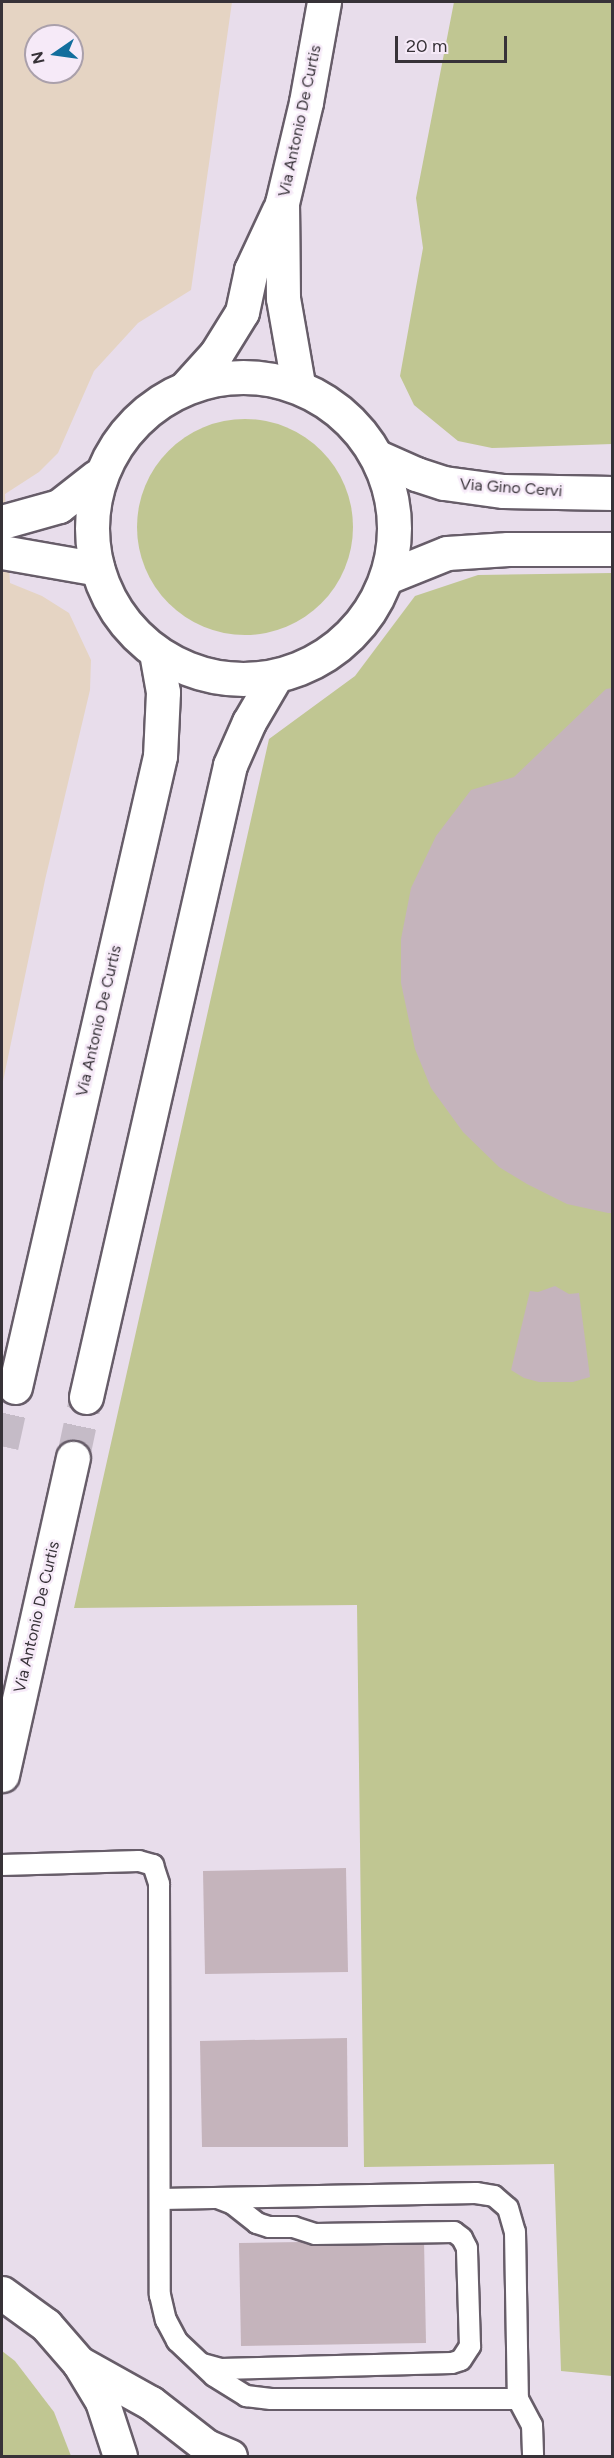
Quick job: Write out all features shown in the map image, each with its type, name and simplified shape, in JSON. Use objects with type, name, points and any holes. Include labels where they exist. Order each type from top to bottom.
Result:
[{"type":"street","name":"Via Antonio De Curtis","points":[[298,384],[283,298],[282,202],[306,102],[324,2]]},
{"type":"street","points":[[2,522],[59,506],[96,477],[120,438],[151,408],[186,387],[216,354],[242,312],[251,270],[282,202]]},
{"type":"street","points":[[86,1397],[230,765],[249,722],[273,681],[343,639],[390,576],[395,534],[391,497],[378,457],[353,423],[328,399],[298,384],[262,377],[224,378],[186,387]]},
{"type":"street","name":"Via Gino Cervi","points":[[378,457],[416,474],[444,483],[503,491],[612,493]]},
{"type":"street","points":[[96,477],[90,518],[98,569],[107,595],[128,626],[156,652],[192,672],[232,682],[273,681]]},
{"type":"street","points":[[390,576],[447,553],[508,549],[612,549]]},
{"type":"street","points":[[2,552],[98,569]]},
{"type":"street","name":"Via Antonio De Curtis","points":[[15,1387],[160,756],[163,692],[156,652]]},
{"type":"street","name":"Via Antonio De Curtis","points":[[2,1775],[73,1458]]},
{"type":"street","points":[[3,2292],[46,2325],[80,2363],[102,2401],[120,2457]]},
{"type":"street","points":[[80,2363],[151,2403],[206,2446],[230,2457]]},
{"type":"lane","points":[[2,1865],[139,1861],[153,1865],[159,1884],[160,2295],[166,2320],[177,2341],[214,2376],[246,2396],[271,2399],[518,2399]]},
{"type":"lane","points":[[161,2199],[476,2193],[494,2196],[507,2208],[515,2232],[518,2399],[532,2425],[533,2457]]},
{"type":"lane","points":[[201,2364],[221,2369],[452,2363],[461,2360],[470,2346],[467,2248],[462,2238],[454,2232],[315,2234],[294,2227],[269,2227],[257,2223],[233,2204],[220,2199]]},
{"type":"shaded area","points":[[2,2],[232,2],[191,290],[138,323],[94,371],[58,453],[39,472],[5,494],[10,583],[42,596],[69,613],[91,660],[90,690],[45,880],[2,1086]]},
{"type":"green space","points":[[454,2],[612,2],[612,444],[492,448],[458,441],[414,405],[400,376],[423,248],[416,198]]},
{"type":"green space","points":[[256,419],[296,432],[314,443],[329,458],[345,486],[353,516],[353,538],[345,568],[329,596],[314,611],[286,627],[266,633],[234,635],[194,622],[176,611],[161,596],[145,568],[139,548],[137,516],[150,476],[161,458],[176,443],[204,427],[224,421]]},
{"type":"green space","points":[[612,573],[612,2376],[561,2371],[554,2164],[364,2167],[357,1605],[74,1608],[269,739],[355,676],[415,596],[478,575]]},
{"type":"green space","points":[[2,2351],[15,2361],[54,2412],[71,2456],[2,2456]]},
{"type":"building","points":[[612,688],[612,1213],[608,1213],[567,1204],[527,1184],[499,1167],[463,1132],[431,1088],[415,1049],[401,983],[401,939],[411,888],[436,836],[471,790],[514,777],[606,689]]},
{"type":"building","points":[[555,1286],[569,1294],[579,1293],[590,1377],[573,1382],[539,1382],[524,1378],[511,1370],[530,1291],[538,1292]]},
{"type":"building","points":[[346,1868],[348,1972],[205,1974],[203,1871]]},
{"type":"building","points":[[347,2038],[348,2147],[202,2147],[200,2041]]},
{"type":"building","points":[[424,2240],[426,2343],[241,2346],[239,2243]]},
{"type":"tunnel","points":[[2,1446],[15,1387]]},
{"type":"tunnel","points":[[73,1458],[86,1397]]}]
